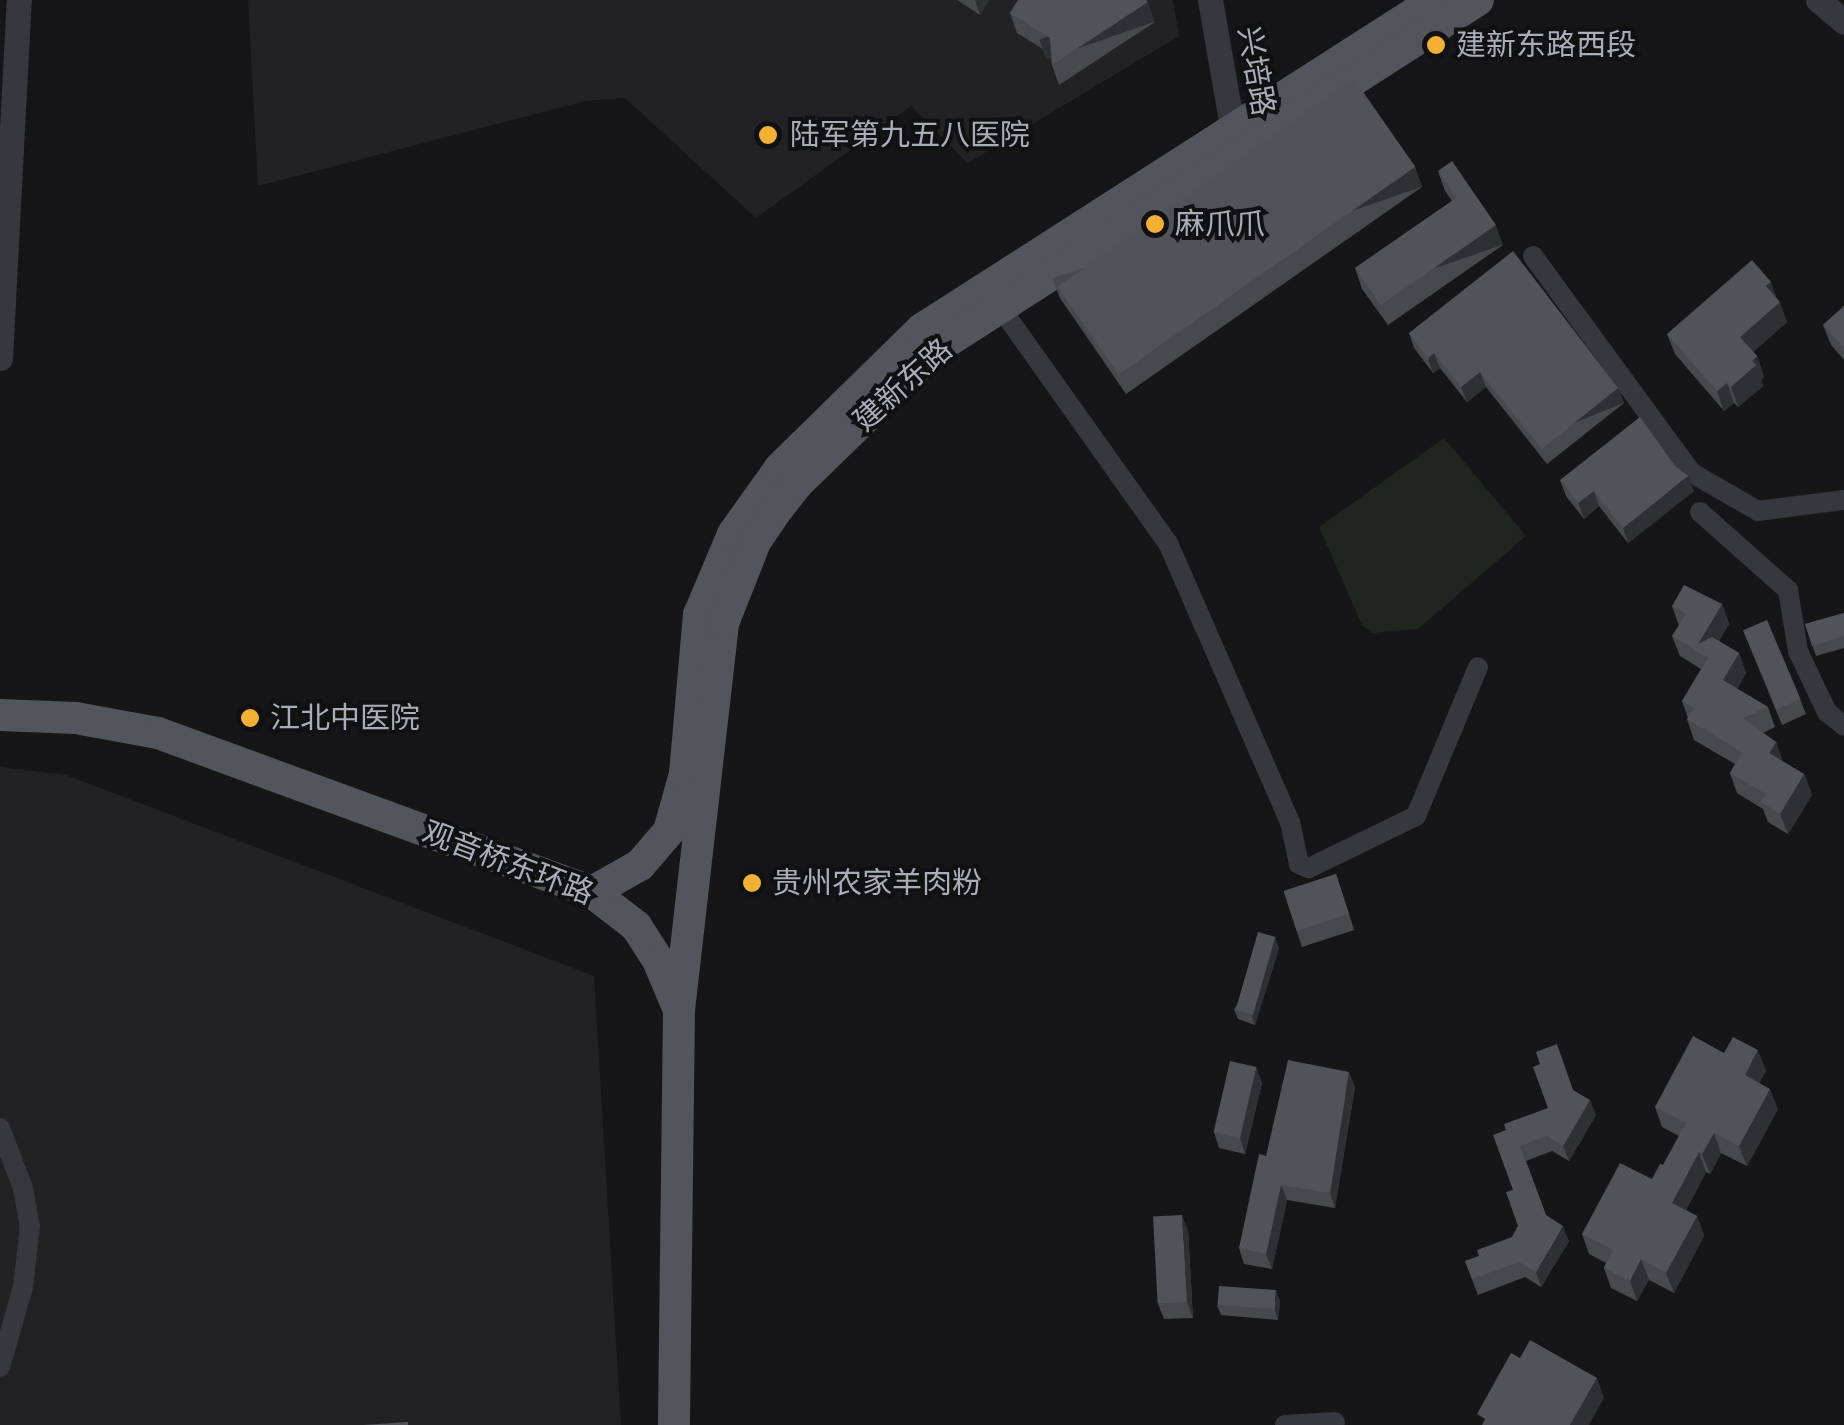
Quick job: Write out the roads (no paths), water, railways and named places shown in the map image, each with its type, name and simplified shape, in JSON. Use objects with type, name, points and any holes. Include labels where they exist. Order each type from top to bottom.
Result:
[{"type":"main road","name":"建新东路","points":[[679,1010],[723,623],[755,542],[798,484],[937,348],[1435,0]]},
{"type":"main road","name":"建新东路","points":[[592,892],[640,865],[668,830],[684,774],[699,615],[733,534],[780,468],[922,328],[1478,0]]},
{"type":"main road","name":"观音桥东环路","points":[[0,714],[76,718],[158,733],[592,892],[636,926],[658,960],[679,1010],[674,1425]]},
{"type":"street","points":[[0,358],[19,0]]},
{"type":"street","name":"兴培路","points":[[1210,0],[1235,141]]},
{"type":"street","points":[[1818,0],[1844,22]]},
{"type":"street","points":[[1533,256],[1692,473],[1758,511],[1844,500]]},
{"type":"street","points":[[1000,307],[1168,542],[1290,822],[1299,864],[1309,868],[1416,816],[1478,666]]},
{"type":"street","points":[[1700,512],[1788,590],[1798,651],[1828,712],[1844,726]]},
{"type":"street","points":[[0,1128],[22,1188],[30,1226],[24,1287],[0,1367]]},
{"type":"street","points":[[1285,1425],[1335,1422]]},
{"type":"place","name":"建新东路西段","points":[[1436,45]]},
{"type":"place","name":"陆军第九五八医院","points":[[768,135]]},
{"type":"place","name":"麻爪爪","points":[[1155,224]]},
{"type":"place","name":"江北中医院","points":[[250,718]]},
{"type":"place","name":"贵州农家羊肉粉","points":[[752,883]]}]
